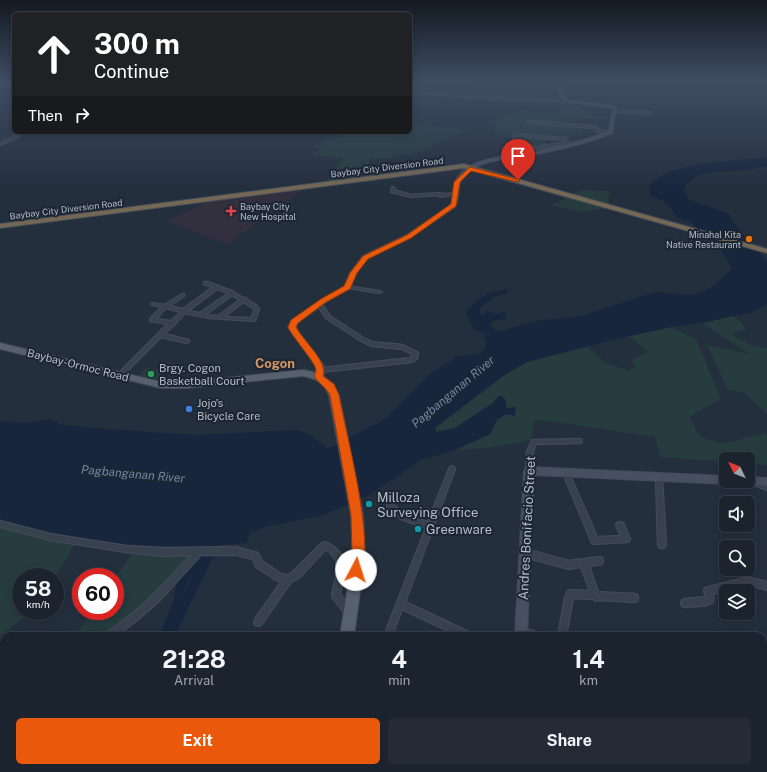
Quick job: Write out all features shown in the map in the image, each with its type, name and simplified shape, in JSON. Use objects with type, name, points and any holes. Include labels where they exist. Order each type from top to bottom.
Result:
[{"type":"highway","name":"Baybay City Diversion Road","points":[[0,226],[462,166],[767,252]]},
{"type":"main road","name":"Baybay-Ormoc Road","points":[[0,346],[154,384],[169,385],[303,373],[320,373]]},
{"type":"main road","points":[[320,373],[332,389],[357,515],[359,555],[348,632]]},
{"type":"street","points":[[611,132],[614,117]]},
{"type":"street","points":[[528,122],[594,127],[599,131],[611,132]]},
{"type":"street","points":[[517,153],[579,143],[611,132]]},
{"type":"street","points":[[0,144],[18,134]]},
{"type":"street","points":[[517,153],[514,136],[533,136],[565,139],[569,142],[534,140],[533,136]]},
{"type":"street","points":[[524,136],[525,145]]},
{"type":"street","points":[[348,287],[353,273],[366,257],[409,236],[453,206],[455,202],[457,182],[471,168],[517,153],[563,142]]},
{"type":"street","points":[[516,145],[525,145],[535,148]]},
{"type":"street","points":[[393,188],[393,191],[411,196],[443,195]]},
{"type":"street","points":[[432,196],[455,194]]},
{"type":"street","points":[[154,304],[219,318],[253,320],[257,309],[244,299],[206,283]]},
{"type":"street","points":[[120,375],[184,311],[216,287]]},
{"type":"street","points":[[319,304],[328,317],[362,340],[372,344],[403,347],[415,353],[414,359],[412,360],[320,373],[318,363],[296,336],[292,327],[298,317],[319,304],[348,287],[380,292]]},
{"type":"street","points":[[201,315],[232,293]]},
{"type":"street","points":[[173,323],[152,320],[166,306],[182,296]]},
{"type":"street","points":[[219,318],[244,299]]},
{"type":"street","points":[[160,335],[186,341]]},
{"type":"street","name":"Andres Bonifacio Street","points":[[521,632],[530,451],[534,442],[580,441]]},
{"type":"street","points":[[390,632],[452,469]]},
{"type":"street","points":[[529,471],[719,480]]},
{"type":"street","points":[[566,472],[595,541],[626,539],[620,525]]},
{"type":"street","points":[[659,477],[662,545]]},
{"type":"street","points":[[755,481],[767,482]]},
{"type":"street","points":[[755,483],[767,487]]},
{"type":"street","points":[[390,505],[403,517],[429,526]]},
{"type":"street","points":[[0,524],[50,537],[126,549],[164,552],[236,551],[255,556],[259,564],[279,577],[288,579]]},
{"type":"street","points":[[258,622],[288,579],[296,575],[325,545],[333,549],[342,567],[336,595],[343,606],[350,613]]},
{"type":"street","points":[[115,632],[157,596],[201,551]]},
{"type":"street","points":[[525,552],[569,564],[584,564],[599,561]]},
{"type":"street","points":[[584,564],[596,597]]},
{"type":"street","points":[[685,603],[708,601],[710,599],[708,591],[730,587],[744,580],[758,582],[767,586]]},
{"type":"street","points":[[563,632],[570,596],[634,598]]},
{"type":"street","points":[[400,604],[460,632]]},
{"type":"shaded area","name":"Baybay City New Hospital","points":[[306,188],[227,244],[167,221],[210,200]]},
{"type":"green space","points":[[506,117],[609,117],[559,119],[564,122],[548,123],[571,126],[571,128],[581,129],[583,133],[568,138],[556,136],[541,141],[551,145],[545,147],[484,130],[494,131],[496,125],[489,124]]},
{"type":"green space","points":[[412,124],[468,130],[411,155],[400,153],[387,159],[371,158],[365,170],[358,178],[326,182],[343,158],[311,155],[321,149],[312,146],[345,134],[412,134]]},
{"type":"green space","points":[[584,190],[610,191],[608,199],[610,207],[581,212],[551,205],[575,193]]},
{"type":"green space","points":[[734,316],[747,329],[731,334],[751,345],[767,349],[767,414],[745,393],[728,390],[707,345],[749,354],[702,323]]},
{"type":"green space","points":[[671,327],[696,339],[721,399],[689,417],[701,437],[722,444],[765,433],[767,435],[767,465],[755,464],[755,452],[719,452],[719,461],[660,457],[655,437],[535,419],[531,440],[488,448],[455,450],[490,434],[497,420],[506,414],[515,416],[506,408],[500,396],[493,403],[455,428],[436,432],[436,426],[448,416],[457,411],[506,374],[527,362],[586,346],[606,363],[630,371],[636,366],[631,360],[648,352],[629,336]]},
{"type":"green space","name":"Brgy. Cogon Basketball Court","points":[[146,368],[163,371],[156,380],[139,376]]},
{"type":"green space","points":[[0,528],[28,536],[75,543],[61,568],[12,568],[12,620],[20,620],[5,632],[0,632]]},
{"type":"green space","points":[[134,551],[176,556],[195,554],[140,608],[127,618],[116,626],[106,631],[99,632],[78,631],[86,620],[124,620],[124,568],[122,568]]},
{"type":"water","name":"Pagbanganan River","points":[[767,157],[767,167],[701,175],[688,183],[683,191],[690,200],[728,213],[742,234],[767,261],[767,304],[753,312],[629,336],[527,362],[506,374],[436,427],[436,432],[455,428],[493,403],[500,395],[506,400],[506,408],[516,407],[515,416],[506,414],[497,420],[490,434],[455,450],[421,460],[370,495],[324,515],[265,527],[250,533],[247,543],[220,545],[214,558],[194,574],[187,583],[175,622],[170,632],[161,632],[173,603],[177,580],[203,553],[75,537],[24,526],[0,519],[0,421],[28,423],[48,419],[63,425],[195,435],[297,430],[312,436],[328,449],[388,417],[431,373],[457,357],[482,353],[487,344],[484,334],[474,329],[466,314],[474,303],[489,293],[508,289],[507,293],[494,297],[480,308],[480,314],[484,314],[488,311],[496,314],[503,312],[506,313],[505,319],[493,321],[489,324],[495,330],[501,331],[541,320],[585,315],[655,292],[691,295],[705,291],[714,285],[732,268],[717,243],[691,223],[678,218],[665,202],[651,196],[649,186],[658,178],[671,171],[722,161]]},
{"type":"waterway","points":[[171,632],[208,557]]},
{"type":"place","name":"Baybay City New Hospital","points":[[231,211]]},
{"type":"place","name":"Minahal Kita Native Restaurant","points":[[749,239]]},
{"type":"place","name":"Brgy. Cogon Basketball Court","points":[[151,374]]},
{"type":"place","name":"Jojo's Bicycle Care","points":[[189,409]]},
{"type":"place","name":"Milloza Surveying Office","points":[[369,504]]},
{"type":"place","name":"Greenware","points":[[418,529]]},
{"type":"district","name":"Cogon","points":[[275,363]]},
{"type":"route","points":[[356,570],[359,555],[357,515],[334,395],[332,389],[319,376],[321,370],[318,363],[296,336],[292,327],[294,322],[298,317],[328,298],[343,292],[348,287],[353,273],[363,259],[368,255],[409,236],[454,205],[457,182],[471,168],[518,180]]}]
